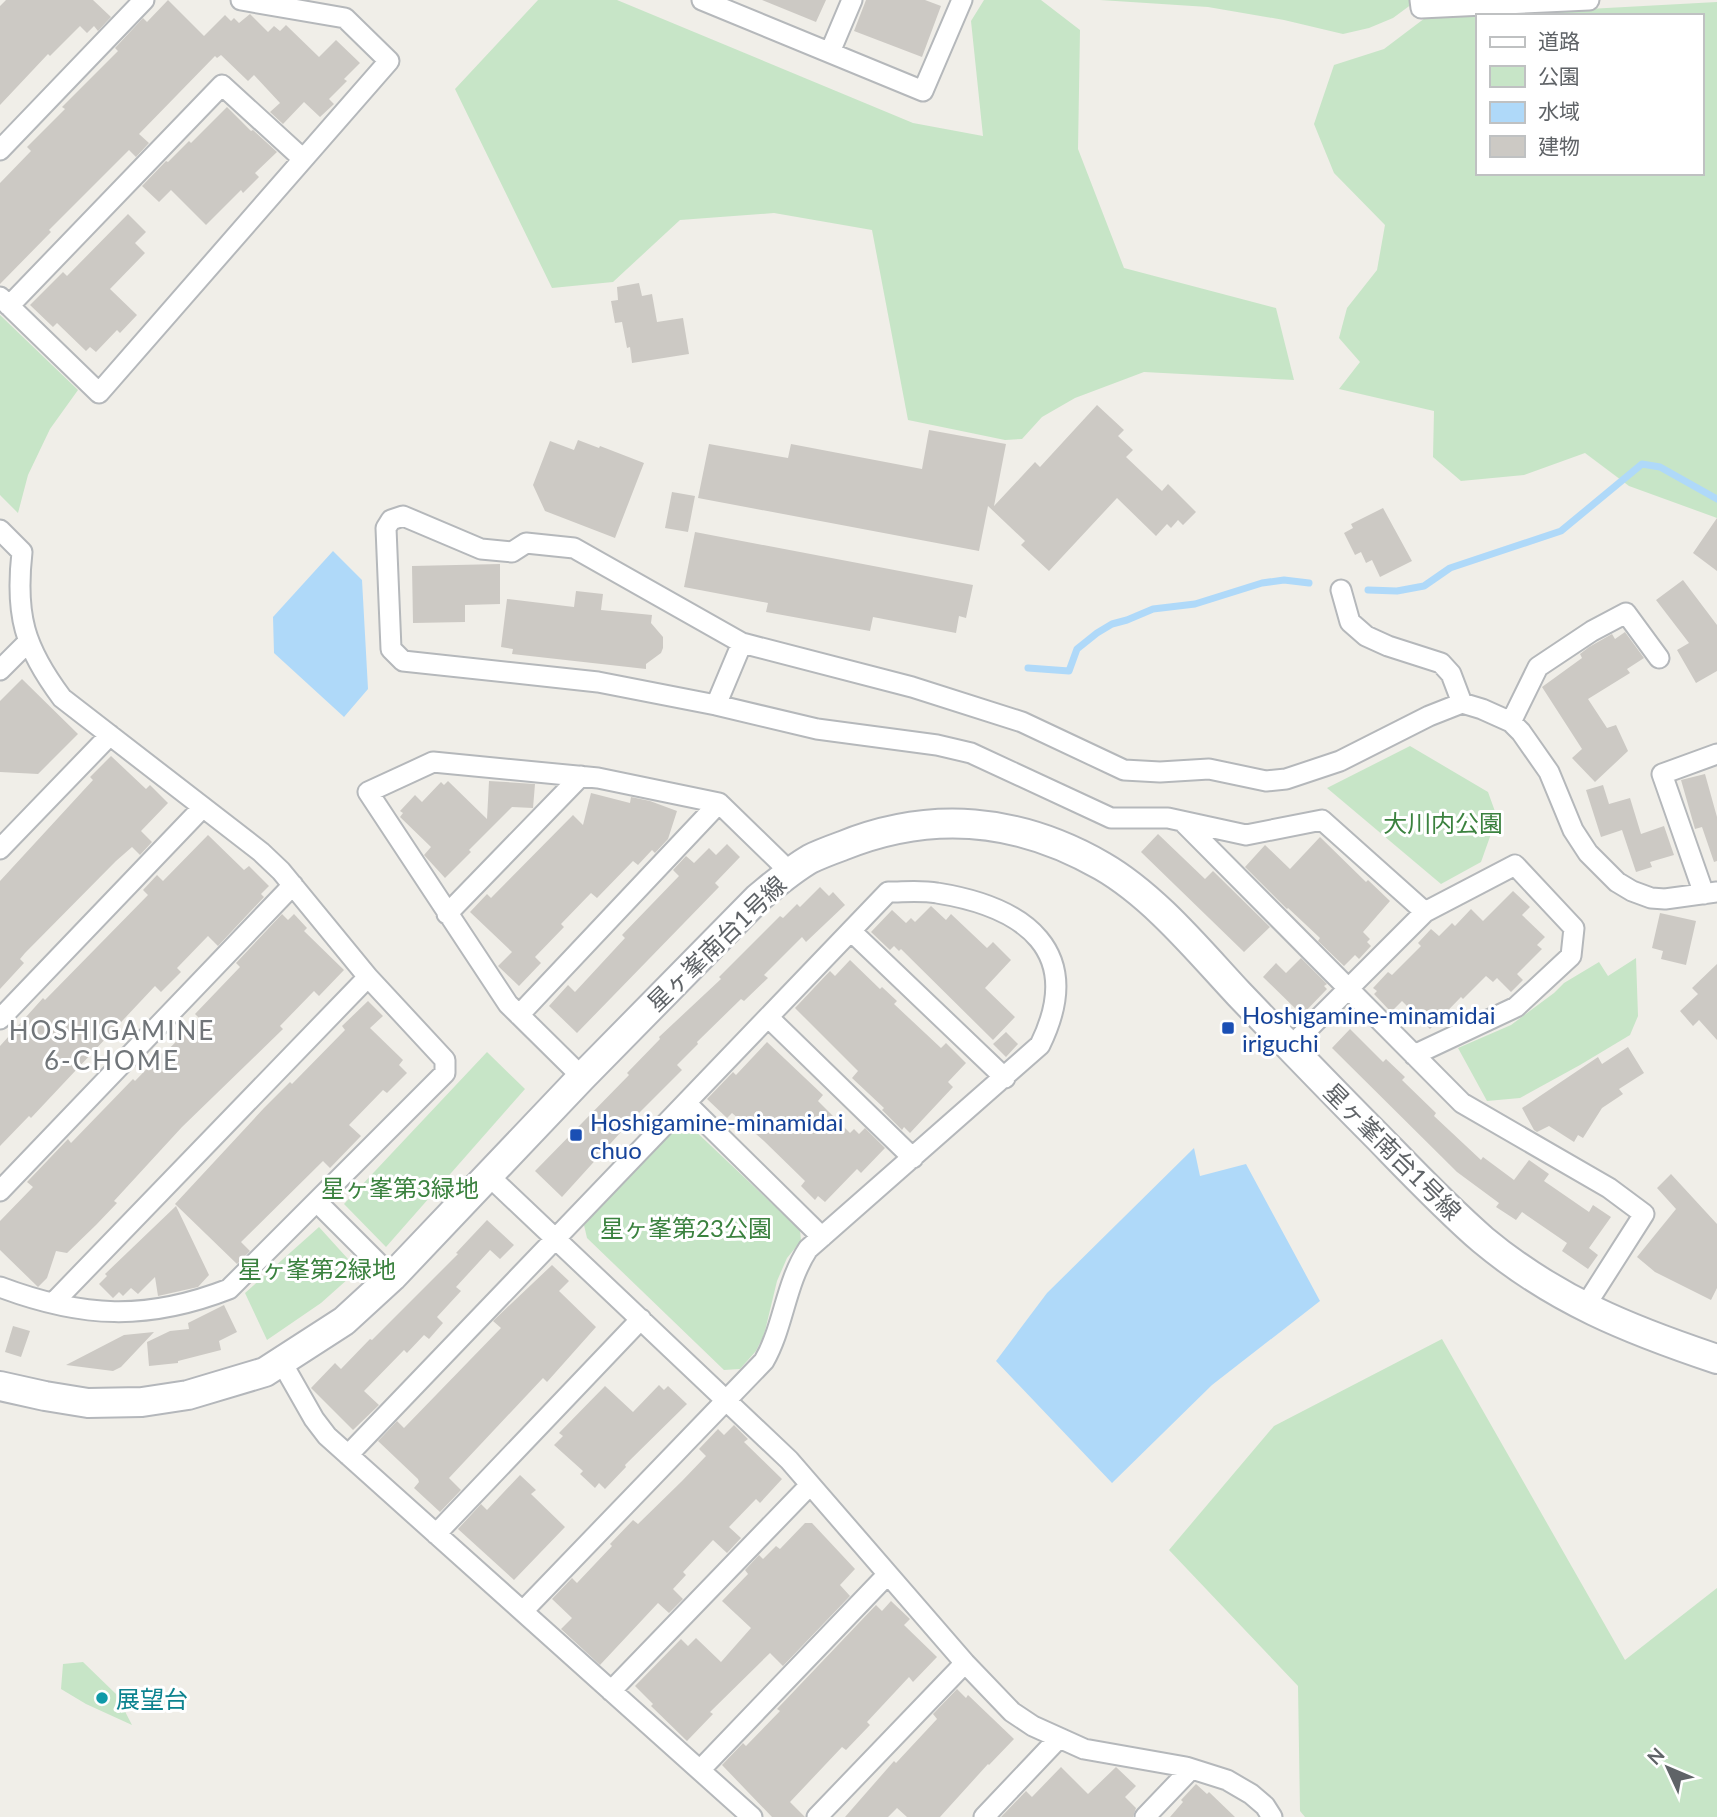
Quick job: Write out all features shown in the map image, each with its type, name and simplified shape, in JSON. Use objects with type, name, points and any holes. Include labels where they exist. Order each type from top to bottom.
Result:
[{"type":"street","points":[[0,150],[144,0]]},
{"type":"street","points":[[241,0],[345,18],[389,61],[99,393],[5,302],[222,85],[303,159]]},
{"type":"street","points":[[702,0],[724,4],[923,90],[962,0]]},
{"type":"street","points":[[830,52],[852,0]]},
{"type":"street","points":[[1420,0],[1421,8],[1494,2],[1589,0]]},
{"type":"street","points":[[1425,912],[1322,820],[1246,835],[1168,818],[1111,818],[971,753],[937,745],[817,729],[598,681],[403,661],[391,649],[386,528],[391,520],[403,516],[481,549],[512,552],[526,542],[574,548],[742,643],[912,688],[1022,722],[1124,770],[1160,772],[1209,769],[1266,780],[1286,779],[1340,761],[1429,716],[1462,703],[1511,722],[1521,732],[1549,772],[1573,830],[1588,853],[1617,881],[1632,891],[1651,898],[1665,899],[1710,893],[1662,774],[1717,754]]},
{"type":"street","points":[[0,530],[22,552],[19,607],[28,642],[43,672],[62,698],[261,852],[293,885],[368,977],[446,1060],[445,1073],[229,1289],[198,1301],[149,1312],[108,1312],[31,1299],[0,1287]]},
{"type":"street","points":[[1341,590],[1350,622],[1366,636],[1377,641],[1441,663],[1451,674],[1462,703]]},
{"type":"street","points":[[1511,722],[1538,667],[1592,631],[1626,613],[1659,657]]},
{"type":"street","points":[[0,670],[28,642]]},
{"type":"street","points":[[716,705],[742,643]]},
{"type":"street","points":[[0,849],[110,735]]},
{"type":"street","points":[[582,1077],[508,1004],[368,792],[433,762],[581,776],[719,803],[790,872]]},
{"type":"street","points":[[447,914],[581,776]]},
{"type":"street","points":[[519,1015],[719,803]]},
{"type":"street","points":[[0,1019],[203,807]]},
{"type":"street","points":[[1183,822],[1462,1103],[1609,1188],[1644,1214],[1584,1308]]},
{"type":"street","name":"星ヶ峯南台1号線","points":[[0,1386],[88,1403],[142,1402],[221,1387],[265,1371],[344,1321],[392,1277],[582,1077],[758,898],[790,872],[813,858],[874,833],[918,824],[958,823],[997,826],[1037,835],[1102,866],[1178,929],[1418,1178],[1484,1240],[1534,1278],[1584,1308],[1644,1335],[1717,1359]]},
{"type":"street","points":[[1290,1047],[1425,912],[1515,864],[1574,928],[1571,956],[1516,1007],[1414,1055]]},
{"type":"street","points":[[0,1191],[293,885]]},
{"type":"street","points":[[348,1455],[888,892],[935,892],[966,899],[996,907],[1024,923],[1043,942],[1052,964],[1056,985],[1050,1026],[1040,1045],[808,1249],[798,1264],[779,1329],[764,1361],[523,1611]]},
{"type":"street","points":[[851,931],[1005,1078]]},
{"type":"street","points":[[53,1303],[368,977]]},
{"type":"street","points":[[768,1017],[913,1158]]},
{"type":"street","points":[[686,1103],[821,1237]]},
{"type":"street","points":[[488,1175],[789,1460],[965,1663],[1012,1712],[1058,1739],[1084,1749],[1191,1769],[1227,1780],[1251,1794],[1265,1806],[1272,1817]]},
{"type":"street","points":[[317,1202],[392,1277]]},
{"type":"street","points":[[436,1534],[641,1319]]},
{"type":"street","points":[[281,1361],[314,1419],[327,1436],[752,1817]]},
{"type":"street","points":[[611,1691],[810,1485]]},
{"type":"street","points":[[700,1770],[887,1574]]},
{"type":"street","points":[[817,1817],[965,1663]]},
{"type":"street","points":[[984,1817],[1058,1739]]},
{"type":"street","points":[[1145,1817],[1191,1769]]},
{"type":"green space","points":[[538,0],[617,0],[913,123],[983,136],[971,21],[984,0],[1041,0],[1080,30],[1078,149],[1124,268],[1276,308],[1294,380],[1144,372],[1075,398],[1042,417],[1022,439],[1005,440],[908,420],[872,230],[774,213],[680,220],[613,282],[552,288],[455,89]]},
{"type":"green space","points":[[1100,0],[1411,0],[1412,4],[1393,18],[1369,28],[1343,34],[1284,20],[1208,7]]},
{"type":"green space","points":[[1717,2],[1717,518],[1629,486],[1585,453],[1524,475],[1461,481],[1433,457],[1434,411],[1339,389],[1360,362],[1339,338],[1347,308],[1377,270],[1385,225],[1334,173],[1314,124],[1334,65],[1384,49],[1425,18],[1476,15],[1476,175],[1703,175],[1703,14],[1498,14]]},
{"type":"green space","points":[[0,315],[78,390],[50,429],[28,475],[18,513],[0,495]]},
{"type":"green space","name":"大川内公園","points":[[1410,746],[1488,792],[1497,817],[1481,862],[1441,884],[1327,788]]},
{"type":"green space","points":[[1636,958],[1638,1016],[1630,1035],[1520,1098],[1487,1101],[1458,1048],[1511,1025],[1564,983],[1599,962],[1608,976]]},
{"type":"green space","name":"星ヶ峯第3緑地","points":[[487,1052],[525,1089],[386,1247],[344,1204]]},
{"type":"green space","name":"星ヶ峯第23公園","points":[[676,1125],[690,1126],[800,1230],[801,1241],[787,1258],[777,1281],[764,1335],[756,1351],[740,1369],[724,1370],[587,1238],[584,1225]]},
{"type":"green space","name":"星ヶ峯第2緑地","points":[[319,1227],[358,1270],[321,1303],[267,1340],[245,1293]]},
{"type":"green space","points":[[1442,1339],[1625,1660],[1717,1588],[1717,1817],[1305,1817],[1300,1811],[1298,1686],[1169,1550],[1274,1426]]},
{"type":"green space","points":[[83,1662],[116,1694],[132,1725],[61,1689],[63,1664]]},
{"type":"water","points":[[333,551],[362,580],[368,689],[344,717],[274,653],[273,617]]},
{"type":"water","points":[[1194,1148],[1200,1176],[1246,1164],[1320,1301],[1212,1385],[1112,1483],[996,1361],[1047,1293]]},
{"type":"building","points":[[6,0],[93,0],[111,17],[98,31],[94,26],[87,33],[80,26],[50,56],[48,54],[0,105],[0,6]]},
{"type":"building","points":[[168,0],[204,36],[225,15],[231,21],[234,18],[239,23],[250,14],[268,32],[274,26],[280,31],[286,25],[319,57],[336,40],[360,63],[329,99],[334,104],[320,117],[304,102],[283,124],[270,112],[280,103],[254,75],[248,81],[221,55],[217,58],[215,56],[139,134],[149,143],[136,157],[129,150],[49,230],[51,232],[0,284],[0,183],[31,151],[27,147],[65,109],[62,107],[118,51],[115,48],[143,18],[147,22]]},
{"type":"building","points":[[762,0],[826,0],[816,22]]},
{"type":"building","points":[[866,0],[925,0],[941,6],[922,57],[854,31]]},
{"type":"building","points":[[227,107],[277,152],[255,173],[259,177],[243,193],[241,190],[206,225],[171,190],[159,202],[142,186]]},
{"type":"building","points":[[128,214],[146,232],[135,243],[145,253],[110,289],[137,315],[120,333],[117,330],[96,352],[90,347],[86,351],[57,323],[53,327],[30,305],[63,272],[67,276]]},
{"type":"building","points":[[639,283],[642,296],[652,294],[657,322],[683,318],[689,354],[632,363],[622,322],[615,323],[611,301],[618,300],[617,287]]},
{"type":"building","points":[[1097,405],[1124,430],[1118,436],[1133,450],[1126,457],[1162,491],[1168,484],[1196,512],[1183,525],[1178,520],[1171,528],[1167,524],[1156,536],[1117,498],[1049,571],[1021,545],[1025,541],[988,506],[979,551],[698,498],[709,444],[788,458],[791,444],[922,469],[929,430],[1006,444],[994,506],[1035,462],[1040,467]]},
{"type":"building","points":[[578,440],[644,463],[615,538],[545,511],[533,485],[550,441],[574,450]]},
{"type":"building","points":[[672,492],[695,496],[688,532],[665,528]]},
{"type":"building","points":[[1383,508],[1412,561],[1380,577],[1372,560],[1366,563],[1361,552],[1355,555],[1344,533],[1353,528],[1351,524]]},
{"type":"building","points":[[1717,518],[1717,571],[1693,553]]},
{"type":"building","points":[[695,532],[973,585],[966,618],[959,616],[956,633],[873,617],[870,631],[766,612],[768,603],[684,587]]},
{"type":"building","points":[[500,564],[500,604],[465,605],[465,622],[413,623],[412,566]]},
{"type":"building","points":[[1683,580],[1717,625],[1717,671],[1696,683],[1677,650],[1689,643],[1656,600]]},
{"type":"building","points":[[576,591],[603,594],[601,610],[652,615],[651,623],[663,637],[661,653],[646,664],[646,669],[512,654],[513,649],[501,647],[507,599],[574,607]]},
{"type":"building","points":[[1625,632],[1644,658],[1627,669],[1630,673],[1588,699],[1607,728],[1616,725],[1628,751],[1595,782],[1572,758],[1582,749],[1542,687],[1582,658],[1580,654],[1589,647],[1612,634],[1615,639]]},
{"type":"building","points":[[22,679],[78,734],[38,774],[0,772],[0,701]]},
{"type":"building","points":[[111,756],[146,789],[150,785],[168,803],[141,831],[152,842],[140,855],[132,847],[116,861],[25,953],[20,959],[24,963],[0,989],[0,881],[93,780],[90,777]]},
{"type":"building","points":[[1705,774],[1717,817],[1717,861],[1714,862],[1702,827],[1695,829],[1681,780]]},
{"type":"building","points":[[448,781],[487,819],[489,781],[535,784],[533,808],[512,807],[445,878],[424,855],[431,847],[400,817],[403,813],[400,811],[415,795],[422,802],[441,782],[444,785]]},
{"type":"building","points":[[1603,785],[1609,804],[1630,798],[1641,834],[1664,826],[1674,855],[1650,862],[1652,867],[1636,872],[1622,830],[1601,837],[1586,790]]},
{"type":"building","points":[[591,793],[630,803],[631,797],[677,811],[668,839],[655,853],[652,850],[638,865],[633,861],[597,898],[591,893],[561,924],[564,927],[535,957],[541,963],[519,986],[498,966],[512,952],[470,912],[487,894],[491,898],[573,815],[583,825]]},
{"type":"building","points":[[1158,834],[1205,879],[1213,871],[1270,927],[1244,952],[1141,852]]},
{"type":"building","points":[[208,835],[244,870],[249,866],[269,886],[261,894],[264,897],[218,946],[208,936],[177,968],[181,972],[161,992],[155,986],[31,1118],[29,1116],[0,1146],[0,1046],[43,998],[45,1000],[148,895],[143,890],[157,875],[163,881]]},
{"type":"building","points":[[1320,837],[1366,882],[1368,880],[1390,901],[1363,932],[1370,939],[1367,942],[1371,946],[1359,959],[1355,955],[1344,966],[1318,941],[1320,938],[1245,867],[1265,845],[1290,869]]},
{"type":"building","points":[[727,844],[740,857],[715,883],[719,887],[577,1033],[549,1006],[568,985],[575,992],[625,938],[622,935],[679,876],[673,870],[686,856],[694,863],[709,848],[716,855]]},
{"type":"building","points":[[820,887],[829,896],[833,892],[845,905],[806,942],[802,937],[764,975],[768,978],[744,1001],[741,999],[697,1042],[677,1065],[682,1070],[562,1197],[535,1171],[629,1075],[627,1073],[659,1037],[721,979],[719,977],[780,916],[783,918],[797,904],[800,907]]},
{"type":"building","points":[[1513,891],[1530,907],[1522,915],[1545,937],[1537,945],[1542,949],[1517,974],[1523,980],[1511,992],[1497,978],[1493,982],[1486,976],[1430,1029],[1402,1001],[1391,1012],[1374,994],[1377,991],[1373,988],[1388,972],[1392,975],[1421,946],[1418,943],[1431,929],[1439,936],[1452,923],[1455,926],[1471,909],[1483,921]]},
{"type":"building","points":[[931,906],[946,920],[951,914],[987,948],[993,942],[1011,960],[985,988],[1015,1017],[993,1040],[901,949],[899,951],[894,946],[890,950],[871,932],[892,910],[906,923],[911,918],[915,922]]},
{"type":"building","points":[[1660,913],[1696,921],[1686,965],[1661,959],[1663,951],[1652,948]]},
{"type":"building","points":[[282,914],[288,920],[294,914],[307,928],[304,931],[344,970],[319,996],[314,991],[280,1026],[283,1029],[182,1127],[114,1201],[117,1203],[96,1225],[67,1253],[56,1251],[47,1278],[38,1287],[0,1250],[0,1221],[33,1187],[27,1182],[68,1139],[71,1143],[133,1079],[135,1081],[199,1018],[195,1014],[240,967],[236,963]]},
{"type":"building","points":[[1301,958],[1327,984],[1324,986],[1327,989],[1302,1015],[1263,977],[1276,963],[1286,973]]},
{"type":"building","points":[[850,960],[880,989],[882,987],[897,1001],[894,1004],[941,1048],[946,1043],[966,1063],[948,1082],[953,1087],[910,1133],[904,1127],[902,1130],[882,1110],[884,1108],[852,1078],[858,1071],[795,1008],[830,971],[835,976]]},
{"type":"building","points":[[1717,964],[1717,1040],[1699,1020],[1693,1026],[1680,1011],[1698,994],[1692,988]]},
{"type":"building","points":[[368,1001],[383,1016],[370,1028],[403,1060],[399,1065],[407,1073],[387,1093],[383,1090],[349,1125],[361,1136],[330,1168],[323,1161],[241,1242],[250,1251],[237,1264],[175,1204],[264,1108],[290,1082],[292,1084],[345,1030],[342,1026]]},
{"type":"building","points":[[1350,1029],[1383,1062],[1386,1059],[1405,1077],[1402,1080],[1436,1113],[1434,1116],[1481,1160],[1483,1157],[1514,1180],[1529,1160],[1549,1174],[1544,1181],[1589,1212],[1593,1205],[1611,1217],[1589,1248],[1598,1255],[1588,1269],[1562,1251],[1567,1243],[1522,1212],[1516,1220],[1496,1207],[1499,1203],[1457,1172],[1332,1048]]},
{"type":"building","points":[[1006,1032],[1018,1044],[1006,1057],[993,1044]]},
{"type":"building","points":[[767,1042],[823,1095],[818,1101],[850,1133],[854,1129],[859,1134],[865,1128],[885,1148],[861,1173],[857,1169],[825,1202],[818,1196],[815,1200],[801,1186],[805,1181],[732,1113],[727,1118],[707,1099],[733,1072],[736,1075]]},
{"type":"building","points":[[1628,1047],[1644,1073],[1619,1089],[1623,1094],[1602,1108],[1583,1138],[1578,1135],[1574,1142],[1549,1126],[1537,1132],[1534,1130],[1522,1108],[1598,1057],[1602,1064]]},
{"type":"building","points":[[1671,1174],[1717,1224],[1717,1288],[1711,1300],[1655,1272],[1637,1257],[1676,1209],[1657,1188]]},
{"type":"building","points":[[176,1206],[209,1275],[198,1287],[158,1296],[155,1277],[138,1294],[131,1288],[123,1296],[119,1292],[113,1298],[99,1284],[107,1276],[105,1274]]},
{"type":"building","points":[[487,1220],[514,1245],[500,1259],[490,1250],[456,1287],[461,1291],[437,1317],[443,1323],[429,1339],[424,1335],[407,1353],[404,1350],[364,1391],[379,1405],[353,1430],[311,1388],[335,1363],[341,1369],[372,1340],[458,1254],[456,1253]]},
{"type":"building","points":[[552,1265],[569,1281],[559,1291],[596,1327],[547,1382],[543,1378],[449,1478],[461,1490],[440,1512],[414,1488],[419,1482],[418,1479],[378,1441],[397,1421],[404,1428],[501,1328],[493,1321]]},
{"type":"building","points":[[224,1305],[237,1332],[219,1341],[221,1350],[178,1363],[149,1366],[147,1342],[170,1331],[189,1329],[188,1323]]},
{"type":"building","points":[[13,1326],[30,1331],[21,1357],[5,1352]]},
{"type":"building","points":[[154,1332],[121,1367],[113,1371],[66,1365],[124,1335]]},
{"type":"building","points":[[659,1385],[664,1390],[668,1386],[687,1404],[625,1465],[605,1489],[599,1483],[595,1488],[580,1474],[583,1471],[554,1445],[563,1436],[559,1433],[605,1386],[633,1412]]},
{"type":"building","points":[[734,1425],[748,1439],[744,1442],[782,1479],[760,1503],[756,1499],[729,1527],[741,1538],[727,1553],[713,1540],[683,1572],[686,1575],[673,1589],[683,1599],[669,1613],[658,1603],[600,1665],[561,1629],[572,1618],[552,1599],[572,1578],[577,1583],[633,1520],[638,1524],[682,1481],[706,1456],[699,1449],[718,1429],[724,1435]]},
{"type":"building","points":[[520,1475],[536,1490],[531,1494],[565,1527],[514,1580],[458,1529],[481,1504],[487,1510]]},
{"type":"building","points":[[805,1523],[812,1523],[855,1569],[840,1585],[850,1596],[783,1666],[770,1653],[710,1712],[713,1714],[687,1741],[651,1706],[653,1704],[635,1686],[681,1639],[688,1646],[696,1638],[721,1662],[751,1628],[722,1601],[748,1574],[745,1570],[759,1555],[763,1559],[776,1546],[780,1549]]},
{"type":"building","points":[[891,1601],[910,1619],[904,1625],[937,1657],[913,1682],[909,1677],[867,1722],[870,1725],[846,1750],[842,1747],[790,1802],[805,1817],[772,1817],[722,1765],[743,1743],[746,1746],[780,1711],[777,1709],[876,1605],[882,1611]]},
{"type":"building","points":[[957,1689],[966,1698],[968,1695],[1014,1739],[940,1817],[907,1817],[897,1808],[888,1817],[845,1817],[894,1761],[896,1763],[937,1719],[933,1714]]},
{"type":"building","points":[[1061,1767],[1088,1794],[1116,1767],[1136,1786],[1125,1797],[1136,1808],[1133,1817],[1001,1817],[1026,1791],[1032,1797]]},
{"type":"building","points":[[1196,1784],[1207,1794],[1209,1792],[1235,1817],[1170,1817]]},
{"type":"waterway","points":[[1368,590],[1397,591],[1424,586],[1450,568],[1561,531],[1642,464],[1660,467],[1717,499]]},
{"type":"waterway","points":[[1028,668],[1069,671],[1077,649],[1097,633],[1112,624],[1153,609],[1195,604],[1262,583],[1284,580],[1309,583]]},
{"type":"place","name":"Hoshigamine-minamidai iriguchi","points":[[1228,1028]]},
{"type":"place","name":"Hoshigamine-minamidai chuo","points":[[576,1135]]},
{"type":"place","name":"展望台","points":[[102,1698]]},
{"type":"district","name":"HOSHIGAMINE 6-CHOME","points":[[112,1045]]}]
